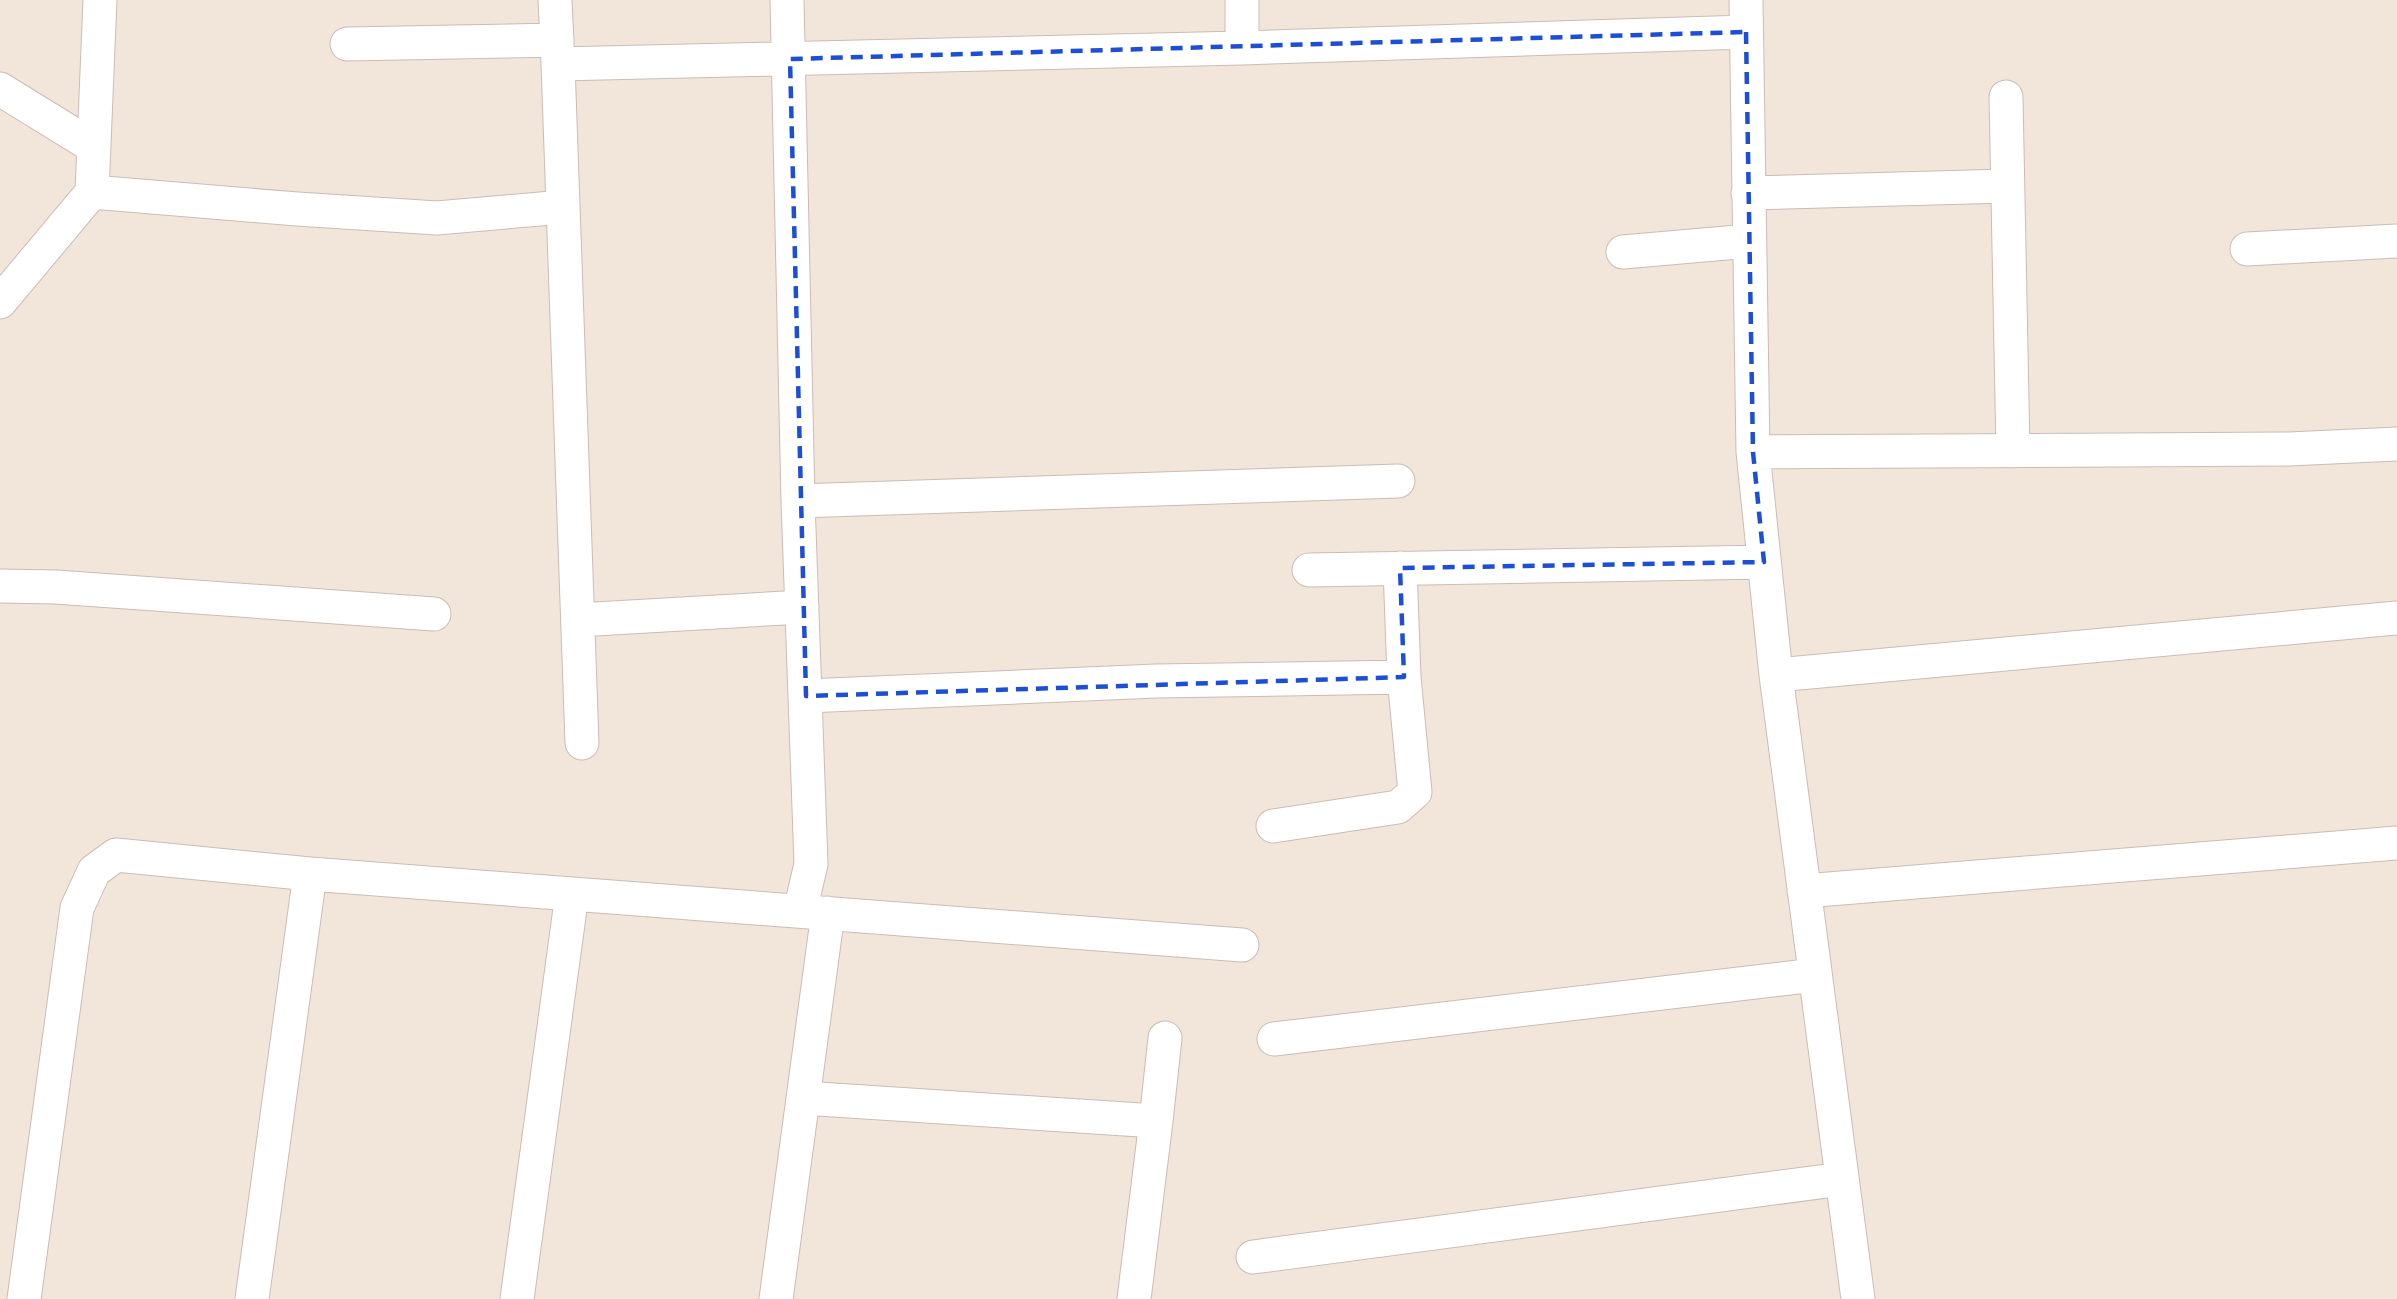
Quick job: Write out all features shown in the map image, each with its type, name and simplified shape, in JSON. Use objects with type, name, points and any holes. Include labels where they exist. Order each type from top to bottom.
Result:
[{"type":"street","points":[[0,302],[92,192],[100,0]]},
{"type":"street","points":[[555,0],[582,743]]},
{"type":"street","points":[[776,1299],[803,1098],[814,912],[798,501],[787,0]]},
{"type":"street","points":[[1242,0],[1242,48]]},
{"type":"street","points":[[346,44],[790,59],[1242,48],[1746,16],[1753,452],[1776,675],[1858,1299]]},
{"type":"street","points":[[0,89],[94,147]]},
{"type":"street","points":[[2006,97],[2013,451]]},
{"type":"street","points":[[1748,193],[2007,186]]},
{"type":"street","points":[[92,192],[437,218],[563,207]]},
{"type":"street","points":[[1623,252],[1749,241]]},
{"type":"street","points":[[2247,249],[2397,241]]},
{"type":"street","points":[[1753,452],[2289,449],[2397,444]]},
{"type":"street","points":[[798,501],[1398,481]]},
{"type":"street","points":[[1309,570],[1764,562]]},
{"type":"street","points":[[1273,826],[1398,807],[1415,792],[1404,677],[1400,568]]},
{"type":"street","points":[[0,586],[68,588],[434,614]]},
{"type":"street","points":[[578,620],[802,608]]},
{"type":"street","points":[[1776,675],[2397,618]]},
{"type":"street","points":[[806,696],[1156,681],[1404,677]]},
{"type":"street","points":[[1804,891],[2397,843]]},
{"type":"street","points":[[24,1299],[77,908],[94,871],[116,855],[310,874],[1242,945]]},
{"type":"street","points":[[252,1299],[310,874]]},
{"type":"street","points":[[517,1299],[572,894]]},
{"type":"street","points":[[1274,1039],[1815,975]]},
{"type":"street","points":[[1134,1299],[1165,1038]]},
{"type":"street","points":[[803,1098],[1156,1121]]},
{"type":"street","points":[[1253,1257],[1842,1179]]},
{"type":"highlighted area","points":[[1746,32],[1753,452],[1764,562],[1400,568],[1404,677],[806,696],[790,59]]},
{"type":"shaded area","points":[[0,0],[2397,0],[2397,1299],[0,1299]]}]
